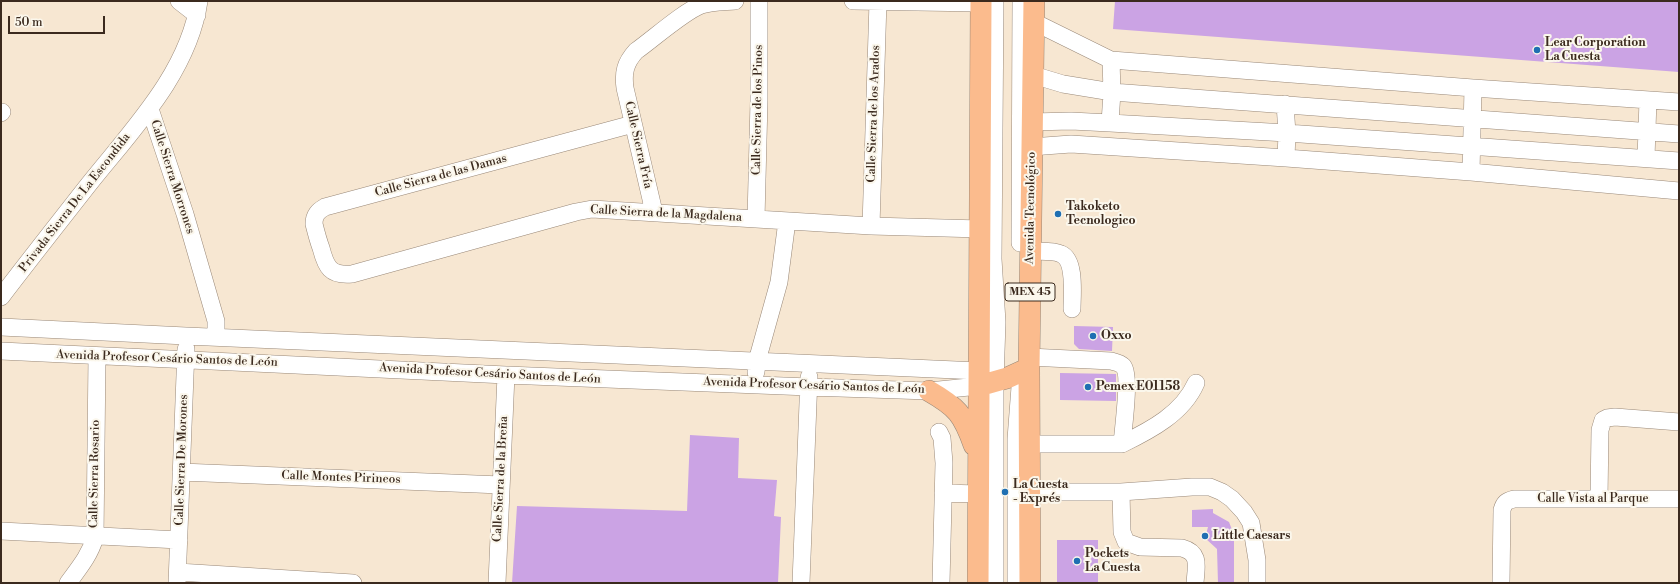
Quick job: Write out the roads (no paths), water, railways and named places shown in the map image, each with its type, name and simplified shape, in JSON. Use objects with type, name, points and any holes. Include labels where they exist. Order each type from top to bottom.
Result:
[{"type":"main road","name":"Avenida Tecnológico","points":[[1030,583],[1029,444],[1026,366],[1030,251],[1034,1]]},
{"type":"main road","points":[[978,583],[978,454],[984,380],[981,229],[986,2]]},
{"type":"main road","points":[[984,380],[1026,366]]},
{"type":"main road","points":[[929,391],[948,402],[961,414],[978,454]]},
{"type":"street","points":[[179,1],[198,8]]},
{"type":"street","name":"Calle Sierra Fría","points":[[654,212],[633,124],[624,77],[625,68],[630,58],[636,51],[688,12],[707,3],[735,1]]},
{"type":"street","name":"Calle Sierra de los Pinos","points":[[756,219],[759,101],[759,1]]},
{"type":"street","points":[[853,1],[986,2],[993,259],[997,322],[984,380],[995,583]]},
{"type":"street","points":[[1016,583],[1016,439],[1019,404],[1026,366],[1021,1]]},
{"type":"street","name":"Calle Sierra de los Arados","points":[[871,226],[878,2]]},
{"type":"street","name":"Calle Sierra Morrones","points":[[198,8],[173,75],[150,109],[189,228],[216,321],[216,338]]},
{"type":"street","points":[[1034,22],[1111,60],[1473,88],[1679,102]]},
{"type":"street","points":[[1110,123],[1112,92],[1111,60]]},
{"type":"street","points":[[1033,75],[1063,84],[1112,92],[1679,134]]},
{"type":"street","points":[[1471,172],[1473,88]]},
{"type":"street","points":[[1646,158],[1648,100]]},
{"type":"street","points":[[1285,104],[1287,133],[1286,158]]},
{"type":"street","name":"Privada Sierra De La Escondida","points":[[1,297],[150,109]]},
{"type":"street","points":[[1032,122],[1071,121],[1287,133],[1679,161]]},
{"type":"street","name":"Calle Sierra de las Damas","points":[[336,273],[326,265],[314,224],[314,218],[318,211],[325,207],[633,124]]},
{"type":"street","points":[[1031,147],[1071,144],[1286,158],[1471,172],[1679,191]]},
{"type":"street","name":"Calle Sierra de la Magdalena","points":[[336,273],[344,275],[352,274],[576,212],[592,209],[787,222],[981,229]]},
{"type":"street","points":[[754,384],[757,361],[779,282],[787,222]]},
{"type":"street","points":[[1030,251],[1054,252],[1062,254],[1067,258],[1071,269],[1072,309]]},
{"type":"street","name":"Avenida Profesor Cesário Santos de León","points":[[1,326],[216,338],[757,361],[809,364],[984,380]]},
{"type":"street","name":"Calle Sierra De Morones","points":[[177,577],[186,336]]},
{"type":"street","name":"Avenida Profesor Cesário Santos de León","points":[[1,351],[506,375],[929,391],[984,380]]},
{"type":"street","name":"Calle Sierra Rosario","points":[[68,583],[92,547],[95,536],[97,356]]},
{"type":"street","points":[[1026,366],[1111,361],[1119,363],[1123,366],[1126,371],[1126,383],[1122,444]]},
{"type":"street","points":[[801,583],[809,364]]},
{"type":"street","name":"Calle Sierra de la Breña","points":[[497,583],[506,375]]},
{"type":"street","points":[[1029,444],[1122,444],[1141,435],[1167,418],[1192,392],[1196,383]]},
{"type":"street","points":[[1599,499],[1600,430],[1603,420],[1615,417],[1679,422]]},
{"type":"street","points":[[939,432],[942,438],[944,463],[941,583]]},
{"type":"street","name":"Calle Montes Pirineos","points":[[181,472],[501,485]]},
{"type":"street","points":[[1029,492],[1121,492],[1210,487],[1222,492],[1232,499],[1244,512],[1251,523],[1257,560],[1257,583]]},
{"type":"street","points":[[1121,492],[1122,532],[1126,542],[1140,547],[1182,548],[1188,550],[1194,554],[1196,559],[1195,583]]},
{"type":"street","points":[[943,493],[978,494]]},
{"type":"street","name":"Calle Vista al Parque","points":[[1501,583],[1502,510],[1506,501],[1514,499],[1679,499]]},
{"type":"street","points":[[1,531],[179,540]]},
{"type":"street","points":[[177,577],[353,583]]},
{"type":"place","name":"Lear Corporation La Cuesta","points":[[1537,50]]},
{"type":"place","name":"Takoketo Tecnologico","points":[[1058,214]]},
{"type":"place","name":"Oxxo","points":[[1093,336]]},
{"type":"place","name":"Pemex E01158","points":[[1088,387]]},
{"type":"place","name":"La Cuesta - Exprés","points":[[1005,492]]},
{"type":"place","name":"Little Caesars","points":[[1205,536]]},
{"type":"place","name":"Pockets La Cuesta","points":[[1077,561]]}]
